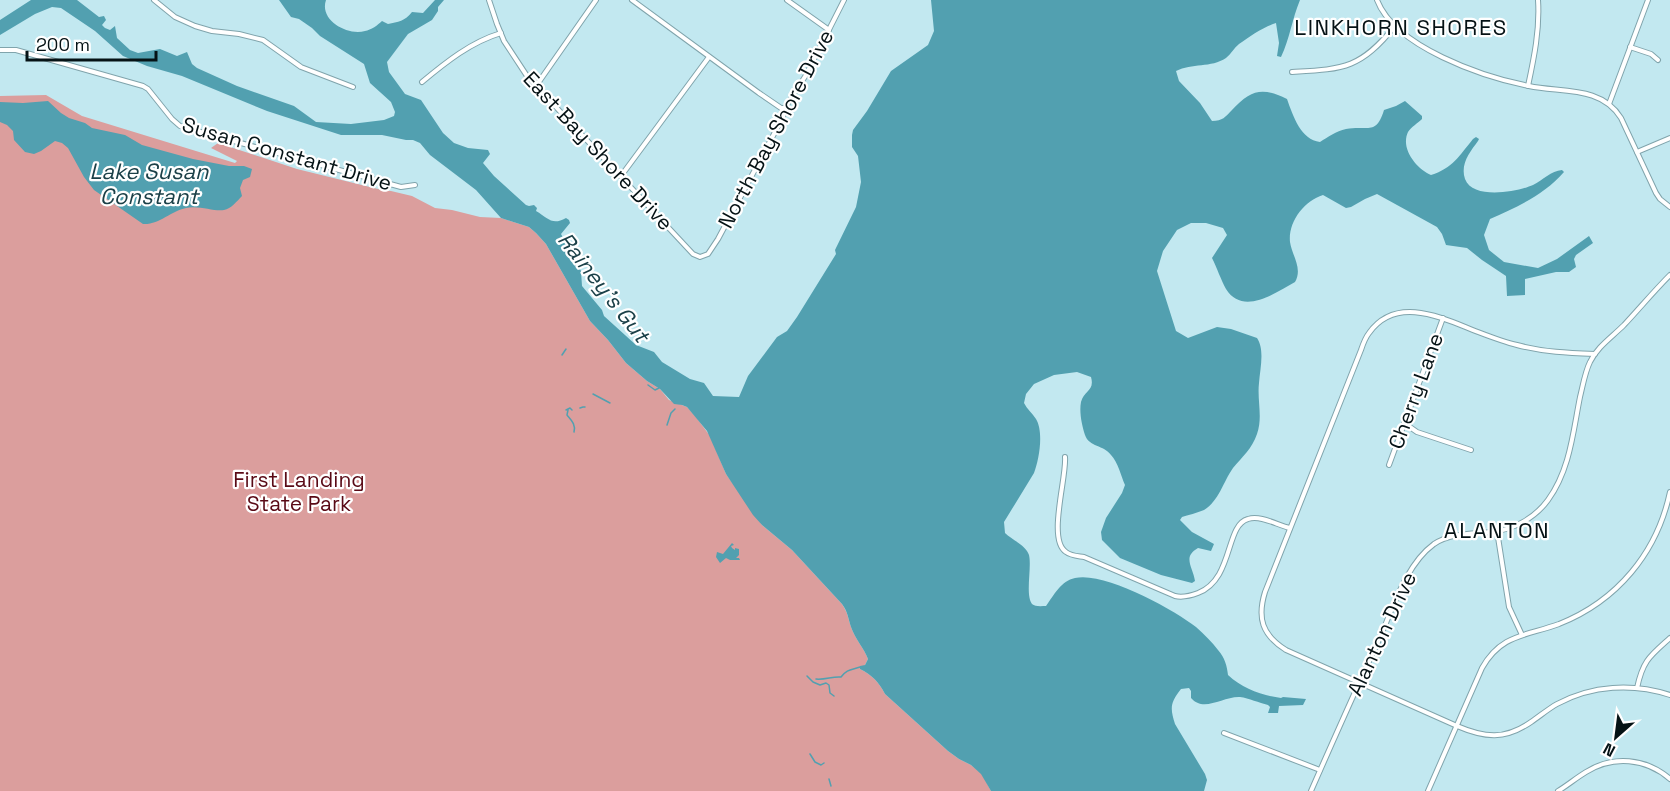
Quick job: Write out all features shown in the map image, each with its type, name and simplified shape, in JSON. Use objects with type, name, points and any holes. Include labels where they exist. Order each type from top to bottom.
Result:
[{"type":"street","points":[[154,0],[176,17],[195,26],[263,40],[301,67],[353,87]]},
{"type":"street","name":"East Bay Shore Drive","points":[[489,0],[501,33],[520,66],[536,86],[693,254],[700,257],[706,256]]},
{"type":"street","points":[[536,86],[596,0]]},
{"type":"street","points":[[632,0],[780,108],[785,108]]},
{"type":"street","points":[[787,0],[829,30]]},
{"type":"street","name":"North Bay Shore Drive","points":[[706,256],[718,239],[783,117],[785,108],[796,92],[844,0]]},
{"type":"street","points":[[1377,0],[1382,11],[1395,26],[1409,38],[1441,56],[1528,86],[1582,92],[1609,104],[1621,118],[1656,193],[1670,207]]},
{"type":"street","points":[[1528,86],[1536,45],[1538,0]]},
{"type":"street","points":[[1609,104],[1648,0]]},
{"type":"street","points":[[1292,72],[1329,70],[1352,64],[1371,51],[1395,26]]},
{"type":"street","points":[[422,82],[468,48],[501,33]]},
{"type":"street","points":[[1630,46],[1651,54],[1658,60]]},
{"type":"street","name":"Susan Constant Drive","points":[[0,50],[16,50],[143,86],[148,89],[175,123],[186,128],[401,187],[416,185]]},
{"type":"street","points":[[621,176],[709,57]]},
{"type":"street","points":[[1637,152],[1670,138]]},
{"type":"street","name":"Alanton Drive","points":[[1311,791],[1405,581],[1420,557],[1432,545],[1444,538],[1512,527],[1534,514],[1550,498],[1566,467],[1586,370],[1595,354],[1670,275]]},
{"type":"street","points":[[1595,354],[1534,350],[1500,340],[1443,318],[1418,312],[1402,312],[1386,319],[1370,333],[1357,358],[1306,484],[1263,598],[1261,617],[1263,627],[1275,642],[1286,650],[1456,726],[1482,735],[1506,734],[1522,728],[1558,703],[1577,695],[1605,689],[1637,688],[1670,695]]},
{"type":"street","name":"Cherry Lane","points":[[1389,465],[1443,318]]},
{"type":"street","points":[[1404,423],[1417,432],[1471,450]]},
{"type":"street","points":[[1065,457],[1059,511],[1059,543],[1063,551],[1084,557],[1175,596],[1185,597],[1197,594],[1216,580],[1236,530],[1245,520],[1256,518],[1290,528]]},
{"type":"street","points":[[1428,791],[1487,659],[1498,647],[1522,635],[1574,617],[1596,605],[1616,589],[1647,552],[1661,524],[1670,492]]},
{"type":"street","points":[[1497,531],[1509,607],[1522,635]]},
{"type":"street","points":[[1637,688],[1645,662],[1670,638]]},
{"type":"street","points":[[1224,733],[1320,770]]},
{"type":"street","points":[[1558,791],[1564,790],[1588,770],[1599,765],[1620,761],[1646,764],[1670,779]]},
{"type":"green space","name":"First Landing State Park","points":[[46,95],[82,116],[235,163],[237,161],[211,148],[218,143],[297,169],[412,196],[435,208],[480,217],[501,218],[529,227],[546,244],[590,321],[626,363],[660,389],[669,400],[687,407],[696,417],[710,436],[726,474],[762,525],[792,550],[842,604],[868,659],[860,669],[875,679],[885,694],[948,751],[982,774],[991,791],[0,791],[0,96]]},
{"type":"water","points":[[31,0],[77,0],[99,17],[104,16],[106,20],[102,25],[105,28],[110,30],[115,26],[117,38],[130,50],[138,53],[160,49],[177,56],[187,52],[192,64],[197,68],[237,86],[294,106],[316,122],[351,124],[384,120],[394,116],[395,112],[391,102],[370,83],[364,64],[320,36],[299,19],[291,17],[279,0],[326,0],[327,14],[336,25],[358,32],[370,30],[382,21],[388,24],[401,21],[412,12],[423,13],[435,0],[444,0],[432,20],[408,34],[387,62],[389,72],[405,94],[421,100],[443,133],[454,143],[468,148],[488,150],[490,154],[483,163],[526,205],[534,205],[537,208],[536,211],[550,220],[557,221],[566,218],[569,220],[570,223],[561,234],[581,271],[582,286],[602,310],[604,316],[636,345],[654,352],[662,362],[690,379],[704,383],[713,396],[739,397],[748,376],[777,337],[787,331],[836,254],[835,250],[856,207],[861,182],[858,156],[852,147],[853,130],[891,71],[928,45],[934,31],[931,0],[1300,0],[1281,57],[1277,56],[1279,43],[1276,23],[1261,29],[1220,61],[1176,71],[1179,81],[1200,103],[1212,121],[1224,118],[1251,94],[1271,93],[1287,99],[1295,120],[1303,132],[1313,140],[1320,142],[1342,130],[1370,128],[1378,123],[1384,110],[1405,101],[1422,116],[1422,119],[1408,132],[1406,145],[1408,151],[1415,163],[1431,175],[1450,165],[1476,137],[1479,139],[1467,158],[1464,174],[1470,186],[1477,190],[1507,192],[1517,190],[1533,185],[1554,172],[1562,170],[1564,172],[1539,194],[1490,219],[1484,235],[1489,250],[1504,262],[1538,268],[1557,259],[1589,236],[1593,243],[1576,255],[1574,259],[1576,267],[1569,272],[1556,272],[1525,279],[1525,295],[1507,296],[1506,276],[1467,248],[1446,245],[1437,227],[1377,194],[1346,208],[1323,195],[1304,207],[1292,227],[1290,242],[1298,272],[1295,282],[1269,296],[1250,302],[1233,297],[1226,289],[1212,258],[1227,235],[1223,228],[1206,223],[1191,223],[1177,230],[1163,251],[1157,271],[1176,331],[1188,338],[1217,327],[1231,329],[1257,338],[1261,354],[1260,421],[1255,439],[1233,468],[1213,502],[1204,510],[1182,517],[1180,520],[1192,532],[1214,544],[1211,551],[1198,548],[1190,555],[1195,581],[1192,583],[1161,575],[1120,558],[1102,540],[1101,532],[1106,518],[1125,485],[1113,458],[1105,449],[1090,442],[1085,435],[1080,406],[1092,382],[1091,377],[1077,372],[1054,375],[1034,384],[1026,394],[1024,403],[1036,419],[1040,431],[1039,454],[1034,473],[1004,522],[1005,533],[1022,545],[1029,555],[1029,594],[1033,605],[1046,606],[1062,585],[1075,578],[1088,577],[1103,580],[1138,593],[1196,627],[1220,653],[1228,675],[1240,684],[1266,695],[1306,699],[1303,705],[1279,706],[1278,713],[1268,713],[1270,707],[1268,705],[1240,697],[1202,704],[1191,698],[1189,688],[1181,689],[1173,702],[1172,714],[1175,724],[1205,774],[1207,780],[1204,791],[991,791],[981,774],[948,751],[885,694],[875,679],[860,669],[860,666],[865,665],[868,659],[842,604],[792,550],[753,515],[726,474],[707,431],[687,407],[674,404],[660,389],[626,363],[590,321],[546,244],[529,227],[501,218],[476,190],[430,155],[420,143],[382,135],[341,135],[267,111],[182,76],[147,66],[123,56],[95,31],[61,8],[52,7],[35,14],[0,35],[0,20]]},
{"type":"water","name":"Lake Susan Constant","points":[[48,101],[69,118],[92,128],[125,135],[142,145],[193,159],[252,169],[250,177],[243,180],[240,188],[242,196],[227,209],[186,208],[149,224],[143,224],[94,190],[68,148],[62,143],[55,141],[34,154],[25,152],[14,140],[13,131],[0,122],[0,102]]},
{"type":"water","points":[[732,543],[734,545],[731,546],[732,548],[739,549],[739,555],[736,558],[740,560],[726,558],[720,563],[716,557],[717,552],[723,554]]},
{"type":"waterway","points":[[562,355],[566,349]]},
{"type":"waterway","points":[[648,385],[655,390],[659,388]]},
{"type":"waterway","points":[[593,394],[610,403]]},
{"type":"waterway","points":[[580,408],[585,407]]},
{"type":"waterway","points":[[566,410],[570,408],[572,410]]},
{"type":"waterway","points":[[667,425],[675,409]]},
{"type":"waterway","points":[[568,410],[567,415],[574,424],[574,432]]},
{"type":"waterway","points":[[816,679],[841,677],[847,671],[860,667]]},
{"type":"waterway","points":[[807,676],[820,685],[826,683],[829,685],[830,693],[834,696]]},
{"type":"waterway","points":[[810,754],[815,762],[821,765],[824,763]]},
{"type":"waterway","points":[[829,779],[831,786]]},
{"type":"district","name":"LINKHORN SHORES","points":[[1401,27]]},
{"type":"district","name":"ALANTON","points":[[1497,530]]},
{"type":"water label","name":"Rainey's Gut","points":[[604,287]]}]
